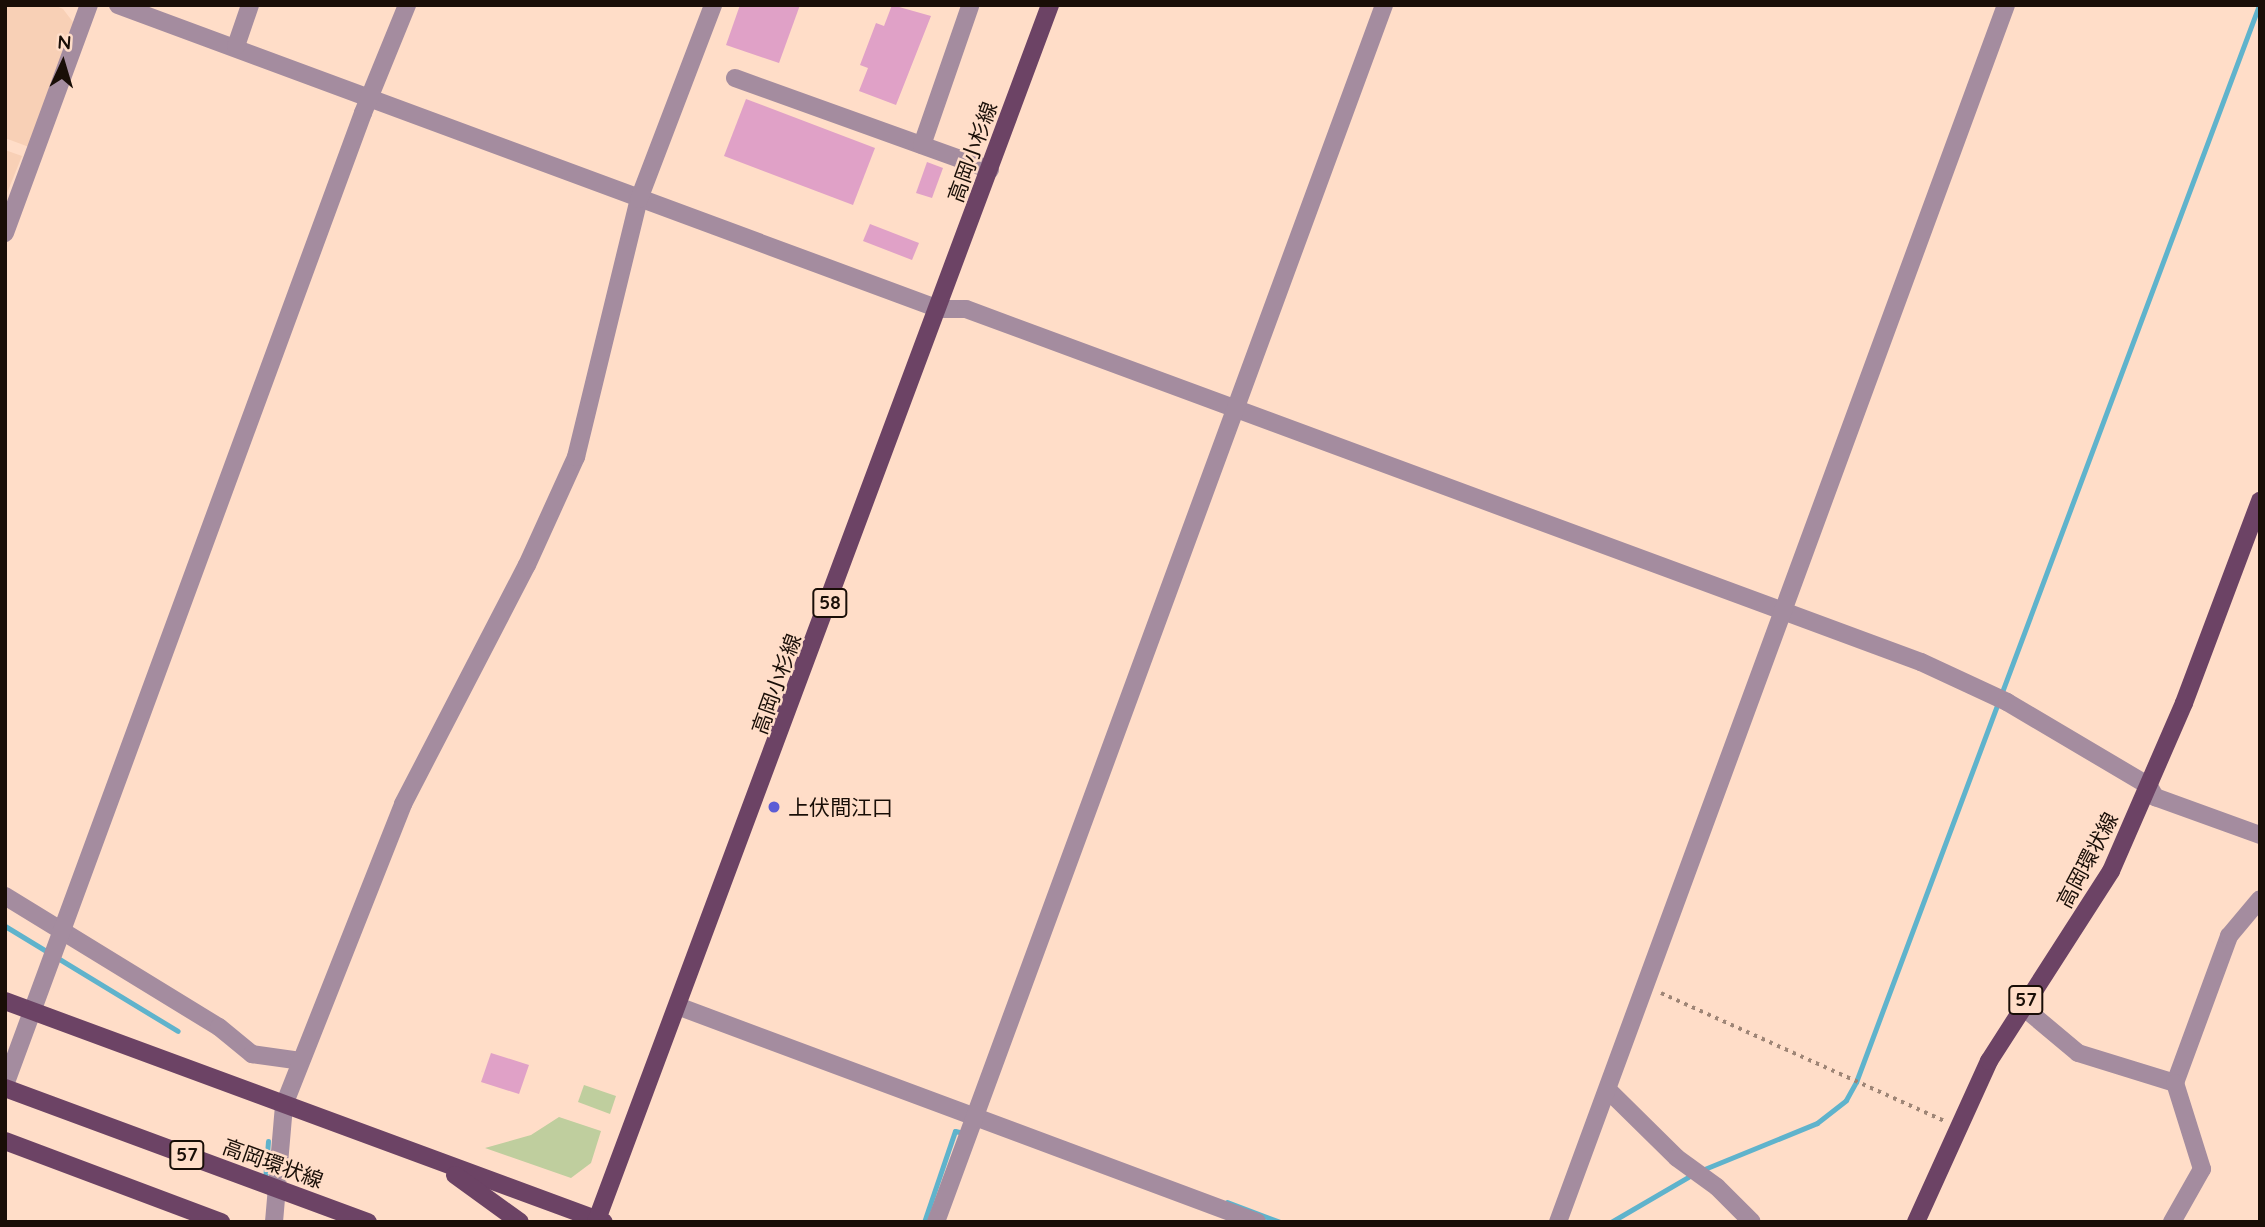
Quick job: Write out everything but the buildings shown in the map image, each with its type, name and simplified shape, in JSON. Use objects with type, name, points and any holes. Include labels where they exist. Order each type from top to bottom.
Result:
[{"type":"main road","name":"高岡小杉線","points":[[599,1221],[939,309],[1049,5]]},
{"type":"main road","name":"高岡環状線","points":[[1916,1222],[1989,1061],[2111,871],[2149,786],[2260,501]]},
{"type":"main road","points":[[5,1001],[599,1221]]},
{"type":"main road","name":"高岡環状線","points":[[5,1087],[368,1222]]},
{"type":"main road","name":"57","points":[[5,1141],[221,1222]]},
{"type":"main road","points":[[438,1163],[520,1222]]},
{"type":"street","points":[[5,233],[89,5]]},
{"type":"street","points":[[118,5],[236,46],[939,309],[966,309],[1921,663],[2007,702],[2149,786],[2155,797],[2260,835]]},
{"type":"street","points":[[236,46],[250,5]]},
{"type":"street","points":[[5,1087],[60,930],[407,5]]},
{"type":"street","points":[[274,1222],[284,1105],[403,804],[527,565],[576,457],[639,199],[713,5]]},
{"type":"street","points":[[936,1222],[1384,5]]},
{"type":"street","points":[[1558,1222],[1609,1091],[2006,5]]},
{"type":"street","points":[[922,145],[970,6]]},
{"type":"street","points":[[735,78],[990,170]]},
{"type":"street","points":[[5,896],[219,1027],[253,1054],[301,1060]]},
{"type":"street","points":[[2172,1222],[2202,1169],[2175,1083],[2229,936],[2260,899]]},
{"type":"street","points":[[2022,1006],[2078,1053],[2175,1083]]},
{"type":"street","points":[[680,1007],[1257,1222]]},
{"type":"street","points":[[1609,1091],[1676,1158],[1717,1187],[1752,1222]]},
{"type":"path","points":[[1647,987],[1959,1127]]},
{"type":"shaded area","points":[[5,5],[54,5],[63,9],[76,26],[29,147],[5,138]]},
{"type":"shaded area","points":[[5,150],[22,156],[5,198]]},
{"type":"green space","points":[[584,1085],[616,1096],[610,1114],[578,1102]]},
{"type":"green space","points":[[559,1117],[601,1131],[591,1163],[571,1178],[485,1148],[531,1135]]},
{"type":"waterway","points":[[1702,1170],[1817,1123],[1846,1100],[1856,1082],[2259,5]]},
{"type":"waterway","points":[[5,926],[178,1031]]},
{"type":"waterway","points":[[924,1222],[955,1131],[964,1133]]},
{"type":"waterway","points":[[265,1181],[268,1141]]},
{"type":"waterway","points":[[1611,1222],[1693,1174]]},
{"type":"waterway","points":[[1227,1202],[1280,1222]]},
{"type":"place","name":"上伏間江口","points":[[774,807]]}]
